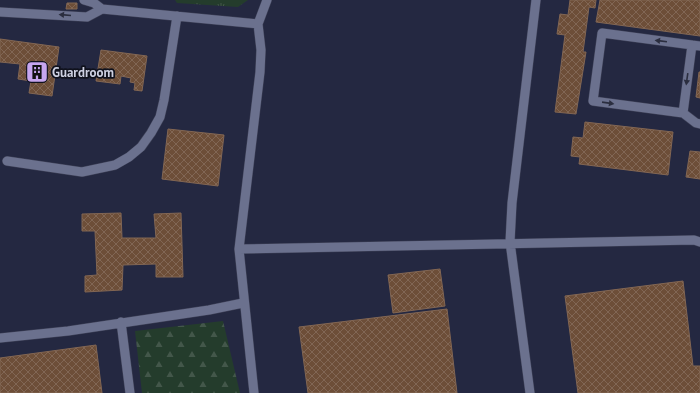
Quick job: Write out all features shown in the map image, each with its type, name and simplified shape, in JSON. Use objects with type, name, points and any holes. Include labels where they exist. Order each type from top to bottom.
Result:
[{"type":"lane","points":[[84,0],[94,3],[102,9],[258,24]]},
{"type":"lane","points":[[254,393],[243,303],[239,249],[260,72],[261,50],[258,24],[267,0]]},
{"type":"lane","points":[[530,393],[510,242],[512,203],[536,0]]},
{"type":"lane","points":[[0,12],[87,17],[102,9]]},
{"type":"lane","points":[[7,161],[82,172],[114,165],[129,157],[141,147],[152,133],[160,117],[177,16]]},
{"type":"lane","points":[[683,113],[696,45],[602,33],[593,101],[683,113],[696,123],[700,124]]},
{"type":"lane","points":[[239,249],[510,242],[682,240],[700,242]]},
{"type":"lane","points":[[0,338],[68,331],[209,310],[243,303]]},
{"type":"lane","points":[[121,322],[130,393]]},
{"type":"green space","points":[[175,0],[248,0],[238,7],[177,3]]},
{"type":"green space","points":[[223,321],[240,393],[142,393],[135,331]]},
{"type":"building","points":[[570,0],[596,0],[595,8],[589,7],[583,52],[586,52],[576,114],[555,112],[565,35],[557,34],[560,14],[568,15]]},
{"type":"building","points":[[600,0],[700,0],[700,36],[596,22]]},
{"type":"building","points":[[67,3],[77,3],[77,9],[66,9]]},
{"type":"building","name":"Guardroom","points":[[0,39],[59,47],[52,96],[29,93],[31,81],[18,79],[20,64],[0,62]]},
{"type":"building","points":[[101,50],[147,56],[142,91],[134,90],[135,83],[130,82],[131,78],[121,76],[120,84],[96,81]]},
{"type":"building","points":[[700,72],[700,98],[696,97]]},
{"type":"building","points":[[585,122],[673,132],[668,175],[579,164],[580,157],[571,156],[573,137],[583,138]]},
{"type":"building","points":[[168,129],[224,135],[218,186],[162,179]]},
{"type":"building","points":[[690,151],[700,152],[700,179],[686,177]]},
{"type":"building","points":[[121,213],[122,238],[156,238],[154,214],[181,213],[183,277],[156,277],[156,264],[123,265],[122,290],[85,292],[85,276],[97,275],[95,231],[82,231],[82,214]]},
{"type":"building","points":[[440,269],[445,306],[393,313],[388,275]]},
{"type":"building","points":[[683,281],[693,366],[700,366],[700,393],[578,393],[565,296]]},
{"type":"building","points":[[447,309],[457,393],[308,393],[299,327]]},
{"type":"building","points":[[96,345],[102,393],[0,393],[0,358]]},
{"type":"place","name":"Guardroom","points":[[37,72]]}]
